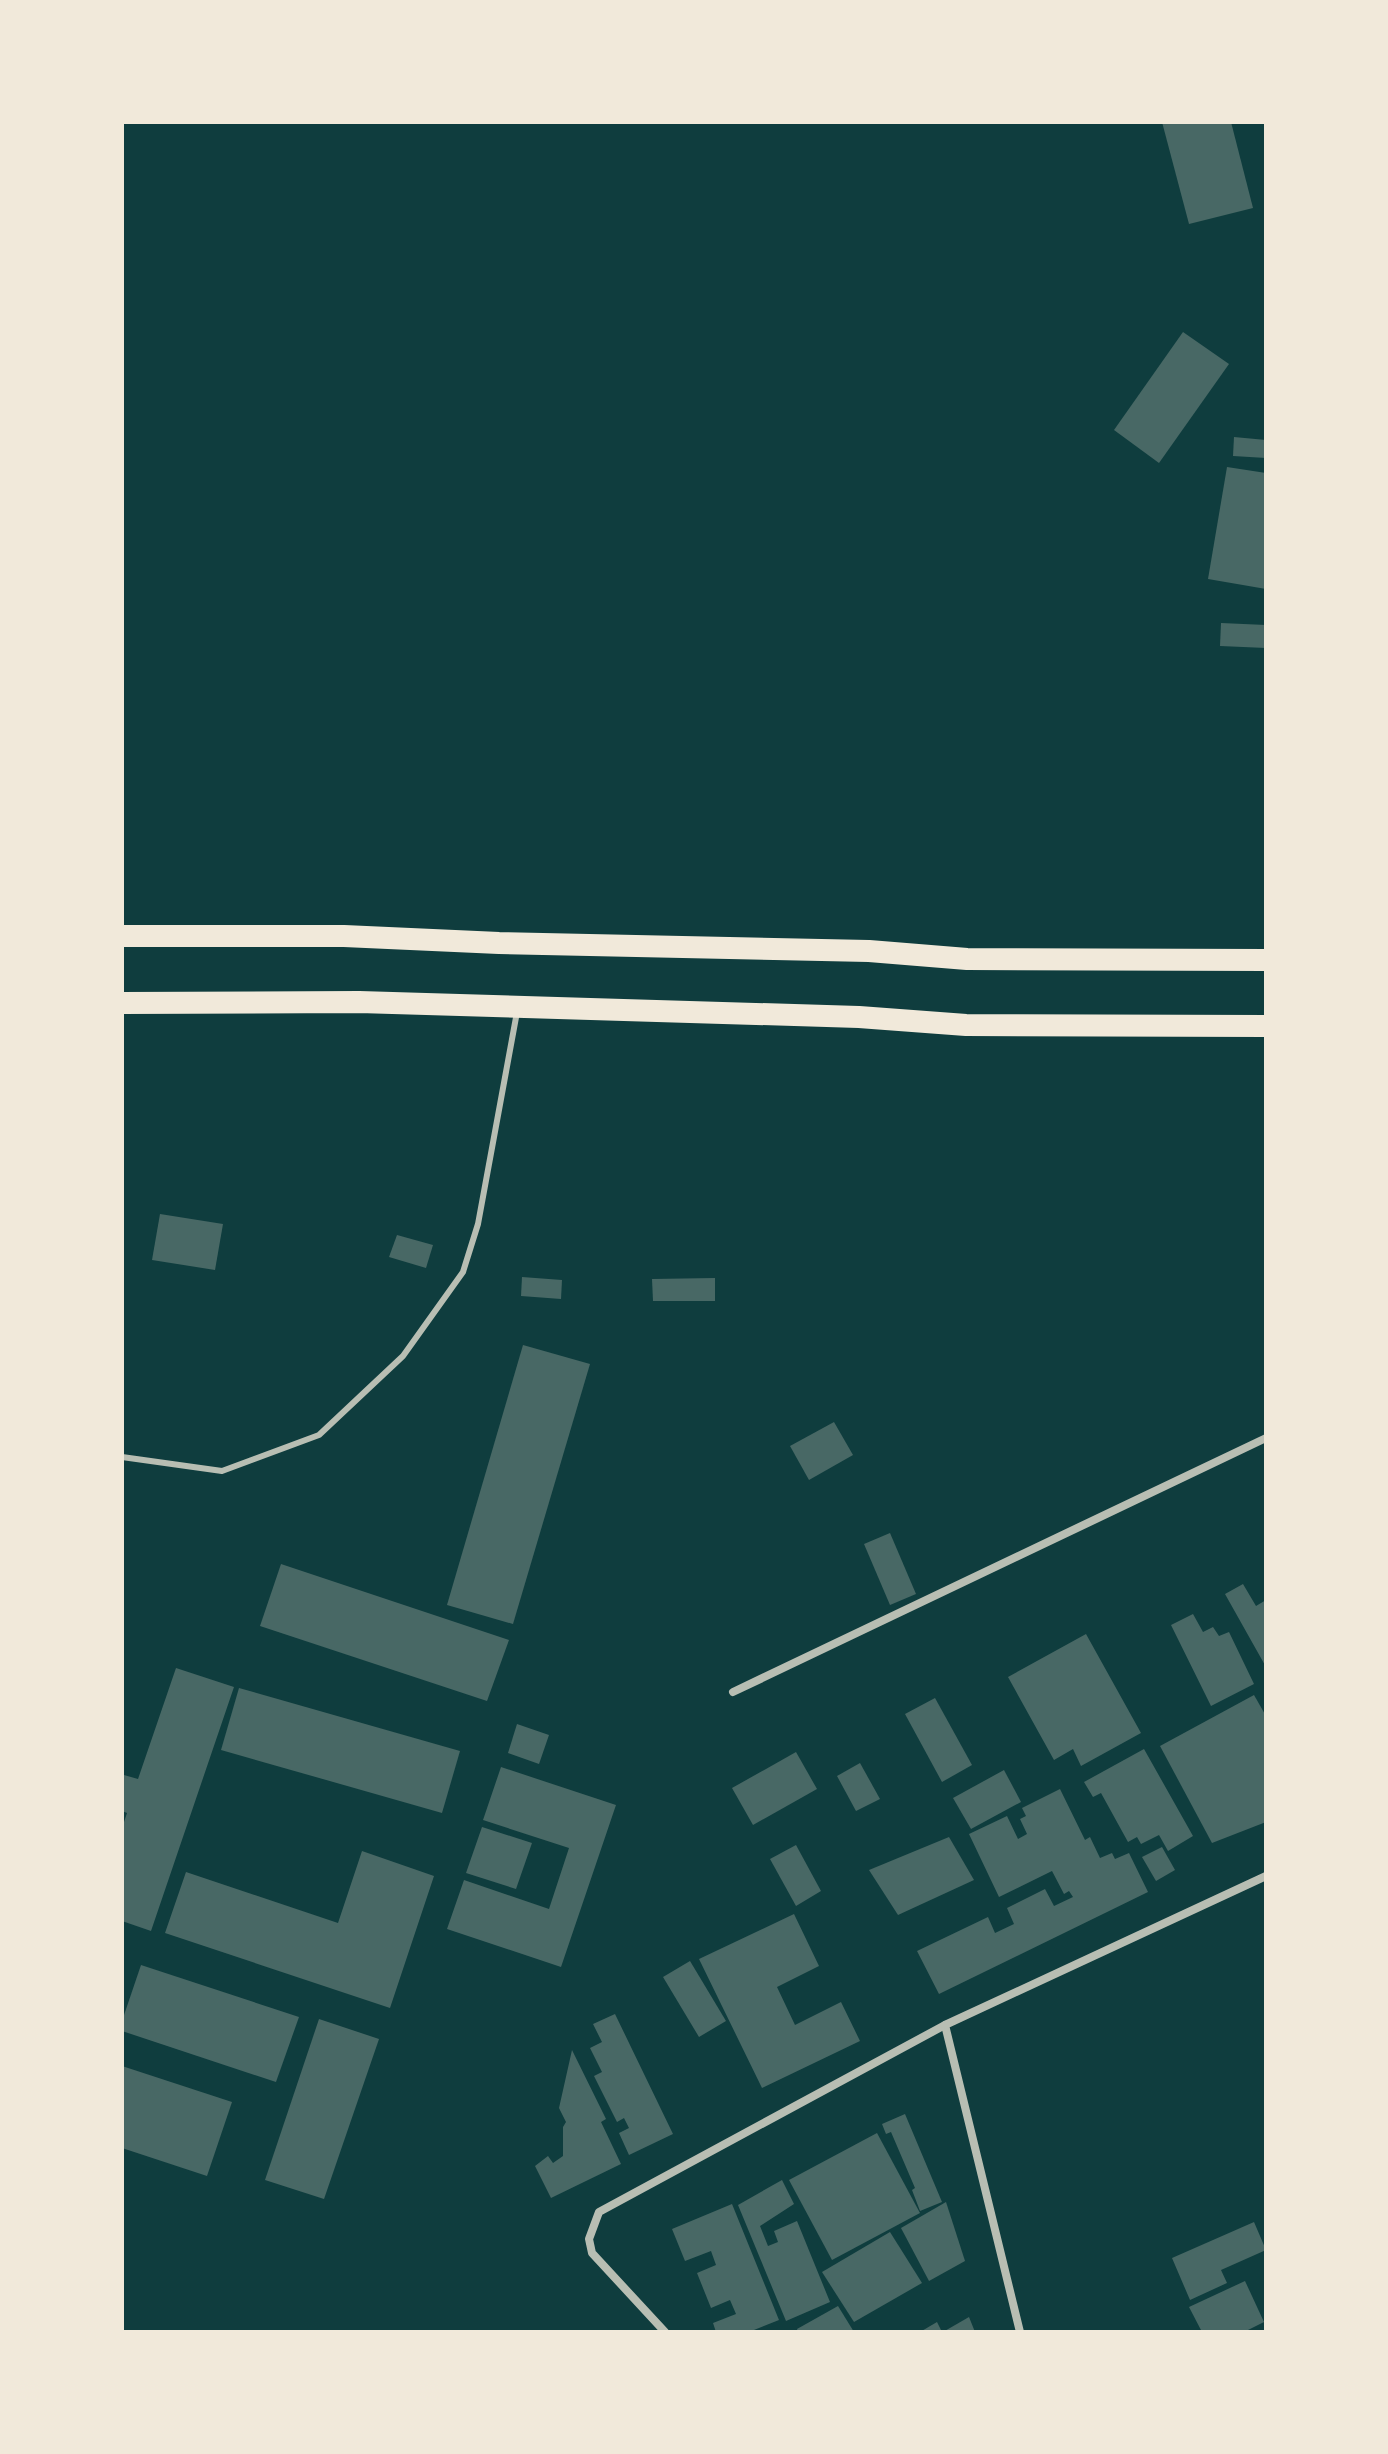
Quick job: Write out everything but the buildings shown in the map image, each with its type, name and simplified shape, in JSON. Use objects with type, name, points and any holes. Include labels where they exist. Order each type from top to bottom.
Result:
[{"type":"highway","points":[[122,936],[344,936],[499,943],[869,951],[967,959],[1266,960]]},
{"type":"highway","points":[[122,1003],[359,1002],[859,1017],[966,1025],[1266,1026]]},
{"type":"street","points":[[733,1692],[1266,1438]]},
{"type":"street","points":[[665,2332],[592,2253],[589,2239],[599,2212],[945,2025],[1266,1876]]},
{"type":"street","points":[[945,2025],[1020,2332]]},
{"type":"lane","points":[[122,1457],[222,1471],[236,1466],[319,1435],[403,1356],[463,1272],[478,1224],[518,1008]]}]
